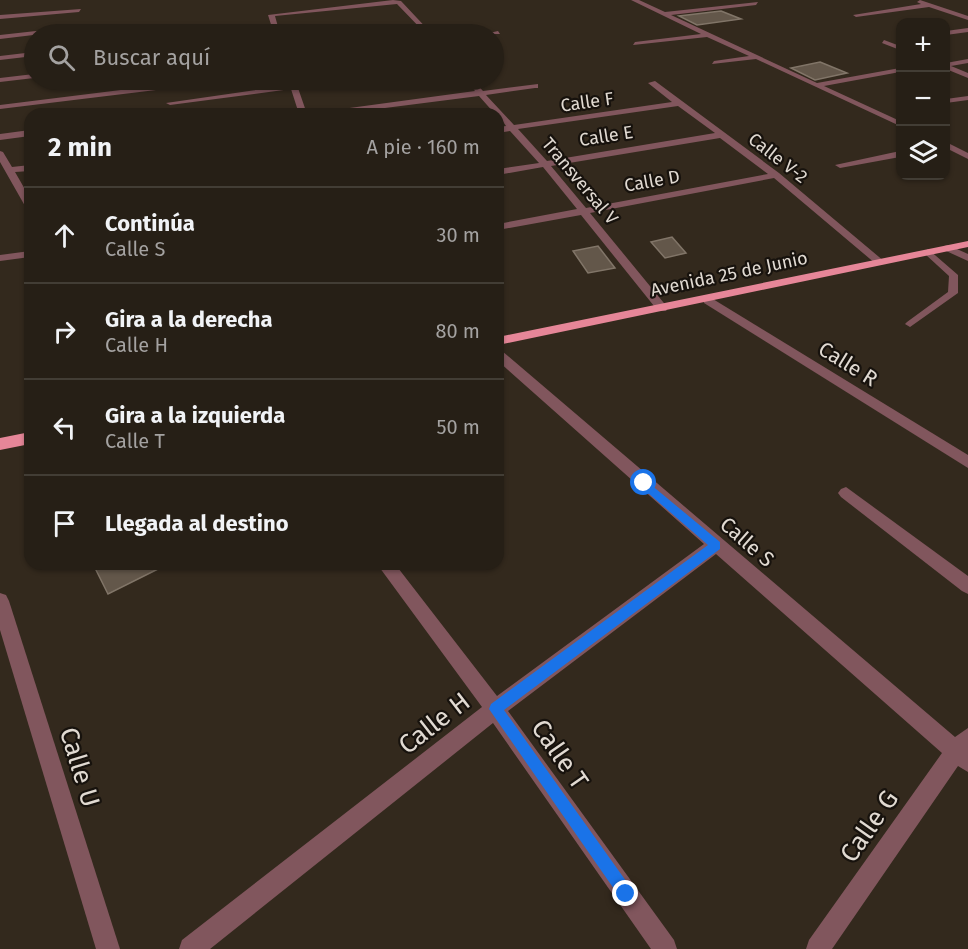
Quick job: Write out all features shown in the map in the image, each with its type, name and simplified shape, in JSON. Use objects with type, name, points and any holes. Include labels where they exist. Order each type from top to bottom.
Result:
[{"type":"highway","name":"Avenida 25 de Junio","points":[[504,340],[708,300],[968,244]]},
{"type":"highway","points":[[0,444],[24,439]]},
{"type":"street","points":[[68,0],[79,10],[88,24]]},
{"type":"street","points":[[634,0],[896,122]]},
{"type":"street","points":[[915,0],[968,18]]},
{"type":"street","points":[[273,24],[270,17],[278,13],[399,2],[420,24]]},
{"type":"street","points":[[664,14],[756,3]]},
{"type":"street","points":[[856,15],[929,5]]},
{"type":"street","points":[[0,17],[79,10]]},
{"type":"street","points":[[950,32],[968,30]]},
{"type":"street","points":[[0,37],[24,34]]},
{"type":"street","points":[[635,44],[708,35]]},
{"type":"street","points":[[885,42],[896,46]]},
{"type":"street","points":[[0,58],[24,55]]},
{"type":"street","points":[[714,63],[758,57]]},
{"type":"street","points":[[950,65],[968,61]]},
{"type":"street","points":[[950,68],[968,76]]},
{"type":"street","points":[[817,85],[896,71]]},
{"type":"street","points":[[0,80],[24,77]]},
{"type":"street","name":"Calle V-2","points":[[652,83],[776,176],[880,262]]},
{"type":"street","points":[[368,108],[535,86]]},
{"type":"street","points":[[0,106],[136,90]]},
{"type":"street","points":[[155,90],[174,108]]},
{"type":"street","points":[[170,103],[250,90]]},
{"type":"street","points":[[295,90],[301,108]]},
{"type":"street","name":"Transversal V","points":[[477,90],[494,108]]},
{"type":"street","points":[[950,100],[968,98]]},
{"type":"street","name":"Calle F","points":[[504,129],[681,103]]},
{"type":"street","points":[[877,112],[889,111]]},
{"type":"street","name":"Transversal V","points":[[504,118],[584,210],[662,308]]},
{"type":"street","points":[[0,137],[24,135]]},
{"type":"street","name":"Calle E","points":[[504,171],[720,135]]},
{"type":"street","points":[[950,148],[968,156]]},
{"type":"street","points":[[840,165],[896,155]]},
{"type":"street","points":[[1,156],[24,196]]},
{"type":"street","points":[[9,170],[24,169]]},
{"type":"street","name":"Calle D","points":[[504,225],[776,176]]},
{"type":"street","points":[[948,248],[968,258]]},
{"type":"street","points":[[0,258],[24,255]]},
{"type":"street","name":"Calle R","points":[[708,300],[968,462]]},
{"type":"street","name":"Calle S","points":[[504,359],[716,545],[964,750]]},
{"type":"street","points":[[846,493],[968,586]]},
{"type":"street","name":"Calle H","points":[[191,949],[495,709],[716,545]]},
{"type":"street","name":"Calle T","points":[[390,570],[495,709],[665,949]]},
{"type":"street","name":"Calle U","points":[[0,600],[108,949]]},
{"type":"street","name":"Calle G","points":[[818,949],[964,750]]},
{"type":"lane","points":[[910,324],[953,293],[954,275],[928,252]]},
{"type":"building","points":[[721,11],[741,19],[697,25],[679,16]]},
{"type":"building","points":[[820,62],[847,73],[815,80],[791,68]]},
{"type":"building","points":[[672,237],[686,253],[665,258],[651,242]]},
{"type":"building","points":[[598,246],[615,268],[588,273],[573,251]]},
{"type":"building","points":[[96,570],[156,570],[108,594]]},
{"type":"route","points":[[626,894],[495,709],[716,545],[644,483]]}]
